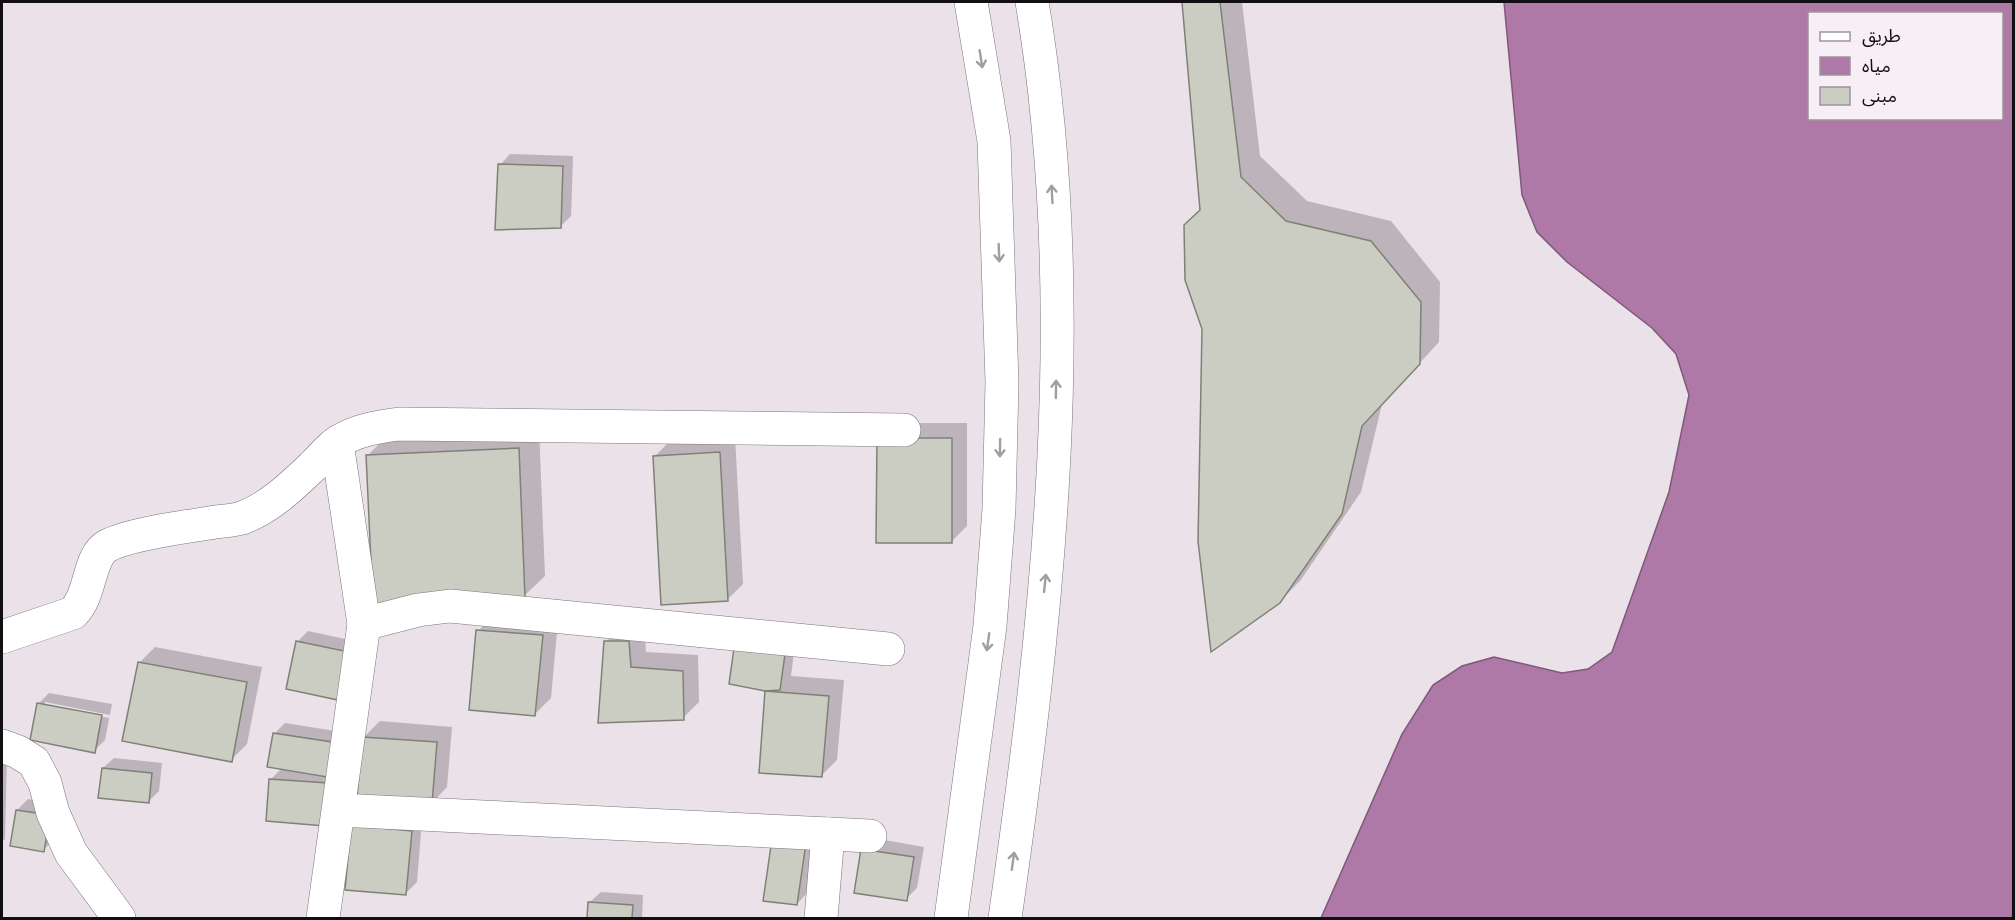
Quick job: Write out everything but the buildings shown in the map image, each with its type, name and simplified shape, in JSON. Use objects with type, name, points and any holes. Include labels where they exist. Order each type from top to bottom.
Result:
[{"type":"street","points":[[951,918],[990,626],[999,509],[1001,428],[1000,270],[994,141],[971,2]]},
{"type":"street","points":[[1005,918],[1024,785],[1051,521],[1056,392],[1056,279],[1050,143],[1039,40],[1032,2]]},
{"type":"street","points":[[2,637],[73,613],[86,595],[98,553],[107,546],[123,540],[251,514],[262,509],[290,488],[337,443],[365,429],[399,424],[904,430]]},
{"type":"street","points":[[323,918],[364,624],[337,443]]},
{"type":"street","points":[[364,624],[418,610],[450,606],[888,649]]},
{"type":"street","points":[[2,746],[34,762],[45,783],[53,813],[71,853],[119,918]]},
{"type":"street","points":[[339,810],[870,836]]},
{"type":"street","points":[[821,918],[828,834]]},
{"type":"water","points":[[1504,2],[2013,2],[2013,918],[1321,918],[1402,734],[1433,685],[1462,666],[1494,657],[1562,673],[1588,669],[1612,652],[1669,492],[1689,395],[1676,354],[1652,328],[1567,262],[1537,232],[1522,195]]}]
